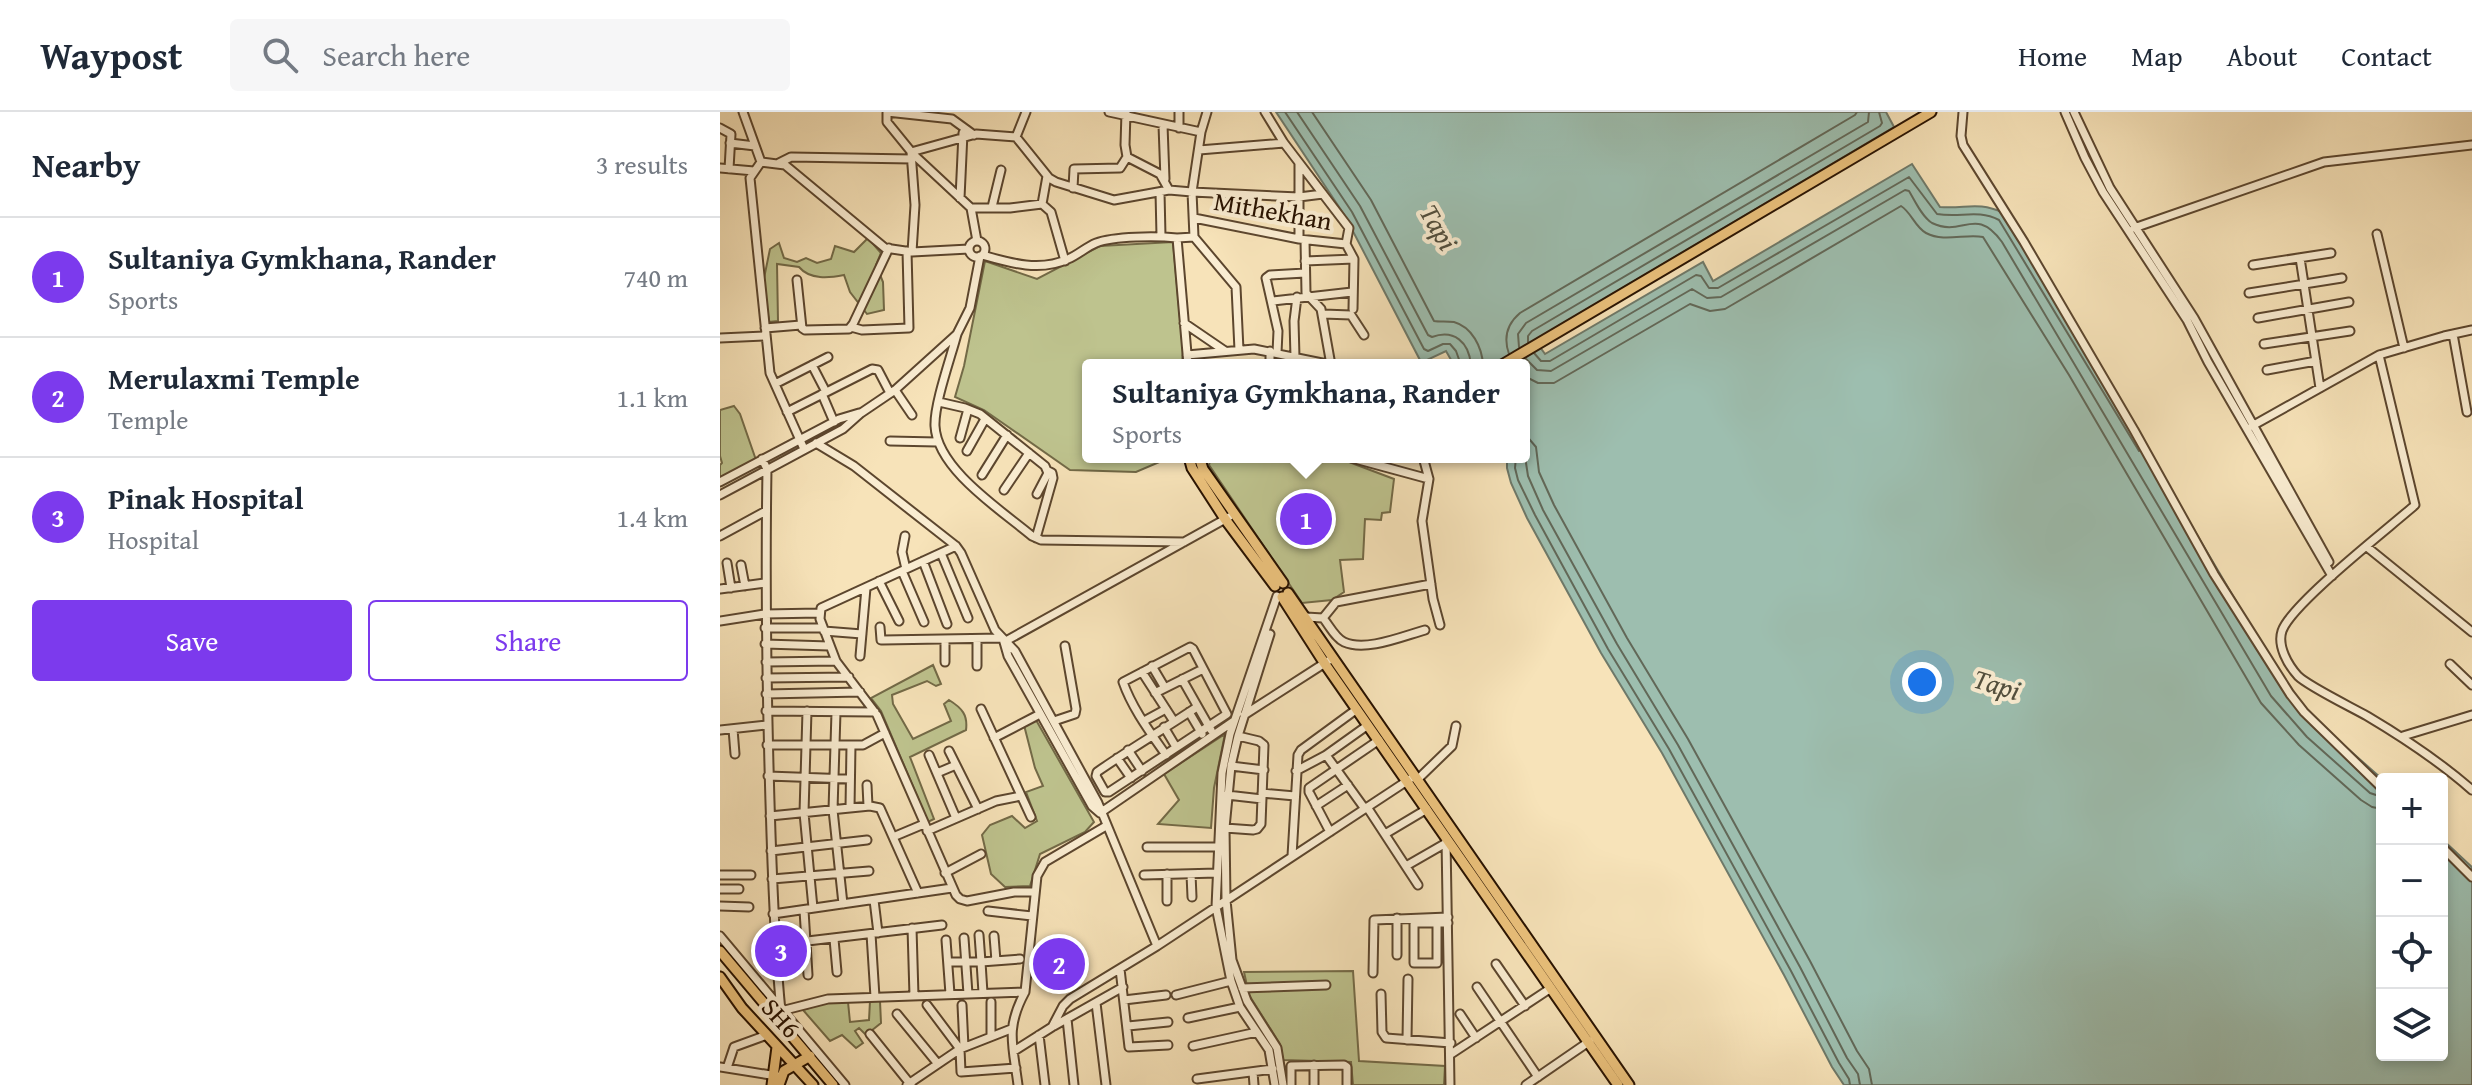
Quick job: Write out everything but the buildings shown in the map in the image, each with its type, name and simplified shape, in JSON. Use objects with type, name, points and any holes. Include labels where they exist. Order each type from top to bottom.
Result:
[{"type":"main road","points":[[1512,359],[1927,115]]},
{"type":"main road","points":[[1191,463],[1230,516]]},
{"type":"main road","points":[[1201,463],[1230,516],[1413,778],[1551,988],[1629,1085]]},
{"type":"main road","points":[[1281,592],[1306,617],[1357,709],[1379,740],[1413,778],[1427,809],[1592,1039],[1618,1085]]},
{"type":"main road","points":[[720,951],[749,1001]]},
{"type":"main road","points":[[720,959],[749,1001]]},
{"type":"main road","points":[[720,969],[749,1001],[778,1013],[814,1054],[833,1085]]},
{"type":"main road","name":"SH6","points":[[720,977],[749,1001],[767,1035],[813,1085]]},
{"type":"main road","points":[[776,1080],[777,1047]]},
{"type":"main road","points":[[776,1080],[784,1071],[814,1054]]},
{"type":"street","points":[[743,112],[761,162]]},
{"type":"street","points":[[974,135],[952,119],[887,112],[887,122],[912,156],[971,208],[977,241],[983,245],[970,308],[957,334],[939,402],[935,421],[937,442],[973,490],[1036,538],[1184,542]]},
{"type":"street","points":[[1016,137],[1026,112]]},
{"type":"street","points":[[1109,112],[1201,132]]},
{"type":"street","points":[[1179,112],[1179,128]]},
{"type":"street","points":[[1207,112],[1192,192],[1194,237],[1236,287],[1239,350]]},
{"type":"street","points":[[1265,112],[1284,143],[1349,228],[1346,244],[1354,259],[1353,309]]},
{"type":"street","points":[[1963,112],[1963,145],[2024,242],[2134,430],[2214,574],[2296,703],[2376,782]]},
{"type":"street","points":[[2065,112],[2091,170],[2194,318],[2250,427],[2333,575]]},
{"type":"street","points":[[2074,112],[2132,229]]},
{"type":"street","points":[[1073,188],[1074,169],[1120,168],[1127,157],[1126,115]]},
{"type":"street","points":[[1163,125],[1167,186]]},
{"type":"street","points":[[960,198],[964,127]]},
{"type":"street","points":[[720,128],[731,134],[729,169]]},
{"type":"street","points":[[779,163],[791,157],[912,156],[974,135],[1016,137],[1047,176],[1073,188],[1119,201],[1160,192],[1167,186]]},
{"type":"street","points":[[730,143],[755,146]]},
{"type":"street","points":[[1199,150],[1284,143]]},
{"type":"street","points":[[2132,229],[2324,162],[2472,145]]},
{"type":"street","points":[[797,280],[801,325],[805,330],[909,328],[910,252],[915,211],[912,156]]},
{"type":"street","points":[[1127,157],[1160,174],[1167,186],[1192,192],[1299,197],[1323,194]]},
{"type":"street","points":[[761,162],[785,165],[885,248],[910,252],[969,249]]},
{"type":"street","points":[[761,162],[750,178],[770,373],[804,449]]},
{"type":"street","points":[[1299,162],[1306,293],[1319,305],[1323,314],[1331,359]]},
{"type":"street","points":[[720,168],[754,171]]},
{"type":"street","points":[[992,207],[1001,170]]},
{"type":"street","points":[[1042,204],[1047,176]]},
{"type":"street","points":[[1160,192],[1161,236]]},
{"type":"street","points":[[971,208],[1042,204],[1051,212],[1065,261]]},
{"type":"street","name":"Mithekhan","points":[[1194,218],[1302,240],[1346,244]]},
{"type":"street","points":[[2377,234],[2404,348]]},
{"type":"street","points":[[977,241],[970,244],[973,256],[1027,265],[1051,265],[1065,261],[1099,242],[1161,236],[1194,237]]},
{"type":"street","points":[[1177,238],[1187,359]]},
{"type":"street","points":[[851,327],[889,248]]},
{"type":"street","points":[[2253,265],[2331,253]]},
{"type":"street","points":[[2300,258],[2320,388]]},
{"type":"street","points":[[1305,261],[1354,259]]},
{"type":"street","points":[[1272,359],[1279,335],[1266,278],[1270,275],[1305,273]]},
{"type":"street","points":[[2249,293],[2342,278]]},
{"type":"street","points":[[1273,301],[1352,292]]},
{"type":"street","points":[[1295,357],[1297,297]]},
{"type":"street","points":[[2258,318],[2349,302]]},
{"type":"street","points":[[1323,314],[1351,315],[1364,335]]},
{"type":"street","points":[[1184,323],[1225,351]]},
{"type":"street","points":[[720,338],[801,325]]},
{"type":"street","points":[[2250,427],[2379,355],[2472,330]]},
{"type":"street","points":[[2264,344],[2350,331]]},
{"type":"street","points":[[720,495],[843,429],[893,391],[957,334]]},
{"type":"street","points":[[2453,334],[2467,412]]},
{"type":"street","points":[[1187,355],[1239,350],[1274,352],[1300,359]]},
{"type":"street","points":[[2379,355],[2415,505],[2300,607],[2282,630],[2280,647],[2298,676],[2403,736],[2472,790]]},
{"type":"street","points":[[775,384],[828,357]]},
{"type":"street","points":[[2267,370],[2316,361]]},
{"type":"street","points":[[812,365],[834,422]]},
{"type":"street","points":[[787,412],[874,368],[912,415]]},
{"type":"street","points":[[939,402],[968,409],[985,419],[1052,473],[1036,538]]},
{"type":"street","points":[[960,438],[968,409]]},
{"type":"street","points":[[720,482],[799,439],[861,413]]},
{"type":"street","points":[[967,451],[985,419]]},
{"type":"street","points":[[982,475],[1007,435]]},
{"type":"street","points":[[890,441],[937,442]]},
{"type":"street","points":[[816,443],[854,466],[956,546],[1008,656],[1092,806],[1100,813]]},
{"type":"street","points":[[1004,490],[1029,453]]},
{"type":"street","points":[[762,459],[767,469],[766,711],[778,1013]]},
{"type":"street","points":[[1370,463],[1429,479]]},
{"type":"street","points":[[1425,463],[1429,479],[1422,521],[1440,625]]},
{"type":"street","points":[[1037,494],[1048,471]]},
{"type":"street","points":[[720,536],[766,511]]},
{"type":"street","points":[[880,627],[881,640],[1002,640],[1230,516]]},
{"type":"street","points":[[905,536],[902,552],[904,570],[924,622]]},
{"type":"street","points":[[956,546],[821,608],[819,613],[836,661],[875,712],[945,873],[960,899],[967,901],[1014,892],[1035,892]]},
{"type":"street","points":[[2367,547],[2472,632]]},
{"type":"street","points":[[941,553],[968,618]]},
{"type":"street","points":[[923,561],[947,624]]},
{"type":"street","points":[[727,563],[731,588]]},
{"type":"street","points":[[741,565],[745,586]]},
{"type":"street","points":[[879,581],[899,621]]},
{"type":"street","points":[[720,589],[765,583]]},
{"type":"street","points":[[1323,618],[1336,602],[1431,584]]},
{"type":"street","points":[[860,656],[866,588]]},
{"type":"street","points":[[1281,592],[1238,736],[1231,766],[1225,828],[1226,900],[1231,953],[1247,1001],[1277,1048],[1283,1085]]},
{"type":"street","points":[[1275,1085],[1269,1050],[1240,1007],[1231,981],[1216,907],[1222,773],[1236,720],[1281,592]]},
{"type":"street","points":[[720,621],[765,614],[819,613]]},
{"type":"street","points":[[1306,617],[1323,618],[1341,641],[1349,643],[1377,644],[1425,630]]},
{"type":"street","points":[[765,628],[862,634]]},
{"type":"street","points":[[945,639],[945,662]]},
{"type":"street","points":[[977,639],[977,666]]},
{"type":"street","points":[[891,640],[892,651]]},
{"type":"street","points":[[1002,640],[1015,651],[1098,803],[1157,946]]},
{"type":"street","points":[[765,644],[829,646]]},
{"type":"street","points":[[1054,721],[1075,714],[1076,709],[1065,646]]},
{"type":"street","points":[[1166,755],[1152,735],[1122,683],[1190,647],[1227,713],[1201,733],[1109,792],[1104,791],[1096,774],[1128,750],[1152,735],[1164,727],[1173,720],[1197,707]]},
{"type":"street","points":[[1100,813],[1330,660]]},
{"type":"street","points":[[766,662],[836,661]]},
{"type":"street","points":[[2450,664],[2472,685]]},
{"type":"street","points":[[1152,666],[1165,688]]},
{"type":"street","points":[[1155,693],[1203,669]]},
{"type":"street","points":[[1142,672],[1173,720]]},
{"type":"street","points":[[766,678],[849,677]]},
{"type":"street","points":[[1182,679],[1214,735]]},
{"type":"street","points":[[766,694],[860,692]]},
{"type":"street","points":[[981,709],[1031,817]]},
{"type":"street","points":[[1144,721],[1166,709]]},
{"type":"street","points":[[1292,856],[1297,759],[1301,750],[1357,709]]},
{"type":"street","points":[[766,711],[875,712]]},
{"type":"street","points":[[807,711],[804,813],[810,876],[805,943],[808,975]]},
{"type":"street","points":[[836,712],[833,810],[843,904]]},
{"type":"street","points":[[1189,712],[1206,741]]},
{"type":"street","points":[[994,738],[1040,714]]},
{"type":"street","points":[[2403,736],[2472,715]]},
{"type":"street","points":[[720,730],[767,725]]},
{"type":"street","points":[[1296,771],[1326,755],[1368,725]]},
{"type":"street","points":[[1052,1027],[1070,999],[1157,946],[1413,778],[1452,746],[1456,726]]},
{"type":"street","points":[[1164,727],[1176,747]]},
{"type":"street","points":[[733,729],[735,754]]},
{"type":"street","points":[[767,745],[868,744],[885,733]]},
{"type":"street","points":[[1225,828],[1257,829],[1261,824],[1264,745],[1238,736]]},
{"type":"street","points":[[1330,832],[1309,788],[1379,740]]},
{"type":"street","points":[[850,808],[851,745]]},
{"type":"street","points":[[1128,750],[1142,771]]},
{"type":"street","points":[[949,751],[978,809]]},
{"type":"street","points":[[929,755],[956,818]]},
{"type":"street","points":[[1326,755],[1385,834],[1418,885]]},
{"type":"street","points":[[1117,758],[1131,778]]},
{"type":"street","points":[[937,773],[956,765]]},
{"type":"street","points":[[1231,766],[1264,770]]},
{"type":"street","points":[[768,776],[850,779]]},
{"type":"street","points":[[867,785],[868,806]]},
{"type":"street","points":[[1316,806],[1348,785]]},
{"type":"street","points":[[1227,795],[1295,796]]},
{"type":"street","points":[[893,837],[956,818],[996,801],[1021,796]]},
{"type":"street","points":[[770,816],[868,806],[880,808],[918,893]]},
{"type":"street","points":[[1385,834],[1427,809]]},
{"type":"street","points":[[1018,1085],[1011,1029],[1016,1008],[1025,992],[1037,876],[1045,862],[1106,826]]},
{"type":"street","points":[[1406,866],[1448,835]]},
{"type":"street","points":[[1448,835],[1450,1085]]},
{"type":"street","points":[[771,851],[867,840]]},
{"type":"street","points":[[1147,847],[1218,847]]},
{"type":"street","points":[[2448,853],[2472,877]]},
{"type":"street","points":[[945,873],[981,854]]},
{"type":"street","points":[[772,879],[869,871]]},
{"type":"street","points":[[1144,875],[1217,873]]},
{"type":"street","points":[[1167,874],[1167,901]]},
{"type":"street","points":[[1191,874],[1192,897]]},
{"type":"street","points":[[720,875],[751,875]]},
{"type":"street","points":[[773,914],[952,888]]},
{"type":"street","points":[[720,889],[739,889]]},
{"type":"street","points":[[874,900],[875,997]]},
{"type":"street","points":[[720,906],[749,907]]},
{"type":"street","points":[[988,911],[1032,916]]},
{"type":"street","points":[[1397,918],[1397,955]]},
{"type":"street","points":[[1373,973],[1372,922],[1375,919],[1448,920]]},
{"type":"street","points":[[1437,923],[1440,963],[1415,963],[1414,924],[1448,920]]},
{"type":"street","points":[[774,945],[942,925]]},
{"type":"street","points":[[912,928],[914,996]]},
{"type":"street","points":[[979,935],[983,993]]},
{"type":"street","points":[[720,936],[778,1013]]},
{"type":"street","points":[[994,936],[996,961]]},
{"type":"street","points":[[964,938],[968,994]]},
{"type":"street","points":[[834,939],[837,972]]},
{"type":"street","points":[[946,940],[950,994]]},
{"type":"street","points":[[948,962],[1020,959]]},
{"type":"street","points":[[1496,964],[1525,1006]]},
{"type":"street","points":[[1120,969],[1130,1048],[1168,1045]]},
{"type":"street","points":[[1407,1040],[1408,979]]},
{"type":"street","points":[[1176,995],[1231,981]]},
{"type":"street","points":[[1242,988],[1326,985]]},
{"type":"street","points":[[1014,1051],[1123,987]]},
{"type":"street","points":[[1477,987],[1538,1077]]},
{"type":"street","points":[[1451,1054],[1551,988]]},
{"type":"street","points":[[778,1013],[828,999],[1025,992]]},
{"type":"street","points":[[1381,994],[1384,1036],[1388,1039],[1451,1043]]},
{"type":"street","points":[[1124,1000],[1166,995]]},
{"type":"street","points":[[991,1002],[991,1036]]},
{"type":"street","points":[[1096,1003],[1106,1085]]},
{"type":"street","points":[[927,1005],[962,1048]]},
{"type":"street","points":[[962,1005],[962,1073],[1016,1068]]},
{"type":"street","points":[[1188,1018],[1240,1007]]},
{"type":"street","points":[[897,1014],[938,1064]]},
{"type":"street","points":[[1460,1014],[1476,1038]]},
{"type":"street","points":[[1067,1019],[1074,1085]]},
{"type":"street","points":[[1128,1026],[1168,1022]]},
{"type":"street","points":[[870,1034],[909,1084],[962,1048],[1011,1029]]},
{"type":"street","points":[[1193,1046],[1257,1032]]},
{"type":"street","points":[[767,1035],[734,1047],[724,1068],[776,1080]]},
{"type":"street","points":[[1039,1035],[1045,1085]]},
{"type":"street","points":[[1526,1085],[1592,1039]]},
{"type":"street","points":[[814,1054],[845,1085]]},
{"type":"street","points":[[1291,1085],[1291,1066],[1314,1065],[1346,1065],[1347,1085]]},
{"type":"street","points":[[1314,1065],[1314,1085]]},
{"type":"street","points":[[1197,1079],[1273,1069]]},
{"type":"street","points":[[1253,1072],[1254,1085]]},
{"type":"street","points":[[1228,1075],[1229,1085]]},
{"type":"green space","points":[[868,238],[881,253],[876,265],[883,282],[884,310],[867,314],[850,292],[844,275],[814,276],[799,267],[777,264],[778,321],[769,322],[763,283],[770,249],[779,243],[784,258],[797,262],[806,258],[817,263],[831,259],[835,246],[854,252]]},
{"type":"green space","points":[[1173,242],[1182,359],[1082,359],[1082,463],[1157,463],[1136,472],[1070,470],[984,410],[955,397],[985,261],[1037,279],[1100,246]]},
{"type":"green space","points":[[734,406],[740,414],[756,460],[720,478],[720,410]]},
{"type":"green space","points":[[1352,463],[1394,479],[1390,512],[1382,513],[1381,520],[1365,519],[1363,559],[1340,560],[1344,592],[1332,600],[1302,603],[1209,465]]},
{"type":"green space","points":[[933,665],[941,684],[936,686],[927,681],[892,695],[893,704],[913,739],[951,721],[944,704],[949,700],[965,716],[966,730],[910,757],[934,819],[928,822],[881,711],[871,698]]},
{"type":"green space","points":[[1036,720],[1094,822],[1085,832],[1040,854],[1030,886],[1005,887],[991,874],[982,835],[990,825],[1012,816],[1025,828],[1037,821],[1026,792],[1043,786],[1024,725]]},
{"type":"green space","points":[[1225,734],[1214,788],[1211,828],[1158,824],[1179,800],[1164,774]]},
{"type":"green space","points":[[1353,971],[1359,1061],[1445,1066],[1444,1085],[1353,1085],[1351,1062],[1283,1060],[1280,1044],[1249,995],[1244,972]]},
{"type":"green space","points":[[870,1001],[880,1001],[881,1023],[866,1035],[859,1028],[855,1031],[863,1043],[856,1048],[842,1035],[830,1041],[803,1010],[827,1002],[848,1002],[850,1022],[869,1020]]},
{"type":"water","name":"Tapi","points":[[1276,112],[1886,112],[1894,127],[1535,340],[1545,354],[1703,262],[1713,281],[1912,164],[1940,207],[1979,206],[2004,213],[2286,686],[2320,724],[2376,774],[2376,1061],[2448,1061],[2448,845],[2472,867],[2472,1085],[1844,1085],[1662,753],[1601,653],[1511,483],[1507,463],[1530,463],[1530,359],[1451,359],[1446,351],[1429,359],[1419,359],[1345,216]]},
{"type":"place","name":"Sultaniya Gymkhana, Rander","points":[[1306,519]]},
{"type":"place","name":"Pinak Hospital","points":[[781,951]]},
{"type":"place","name":"Merulaxmi Temple","points":[[1059,964]]}]
